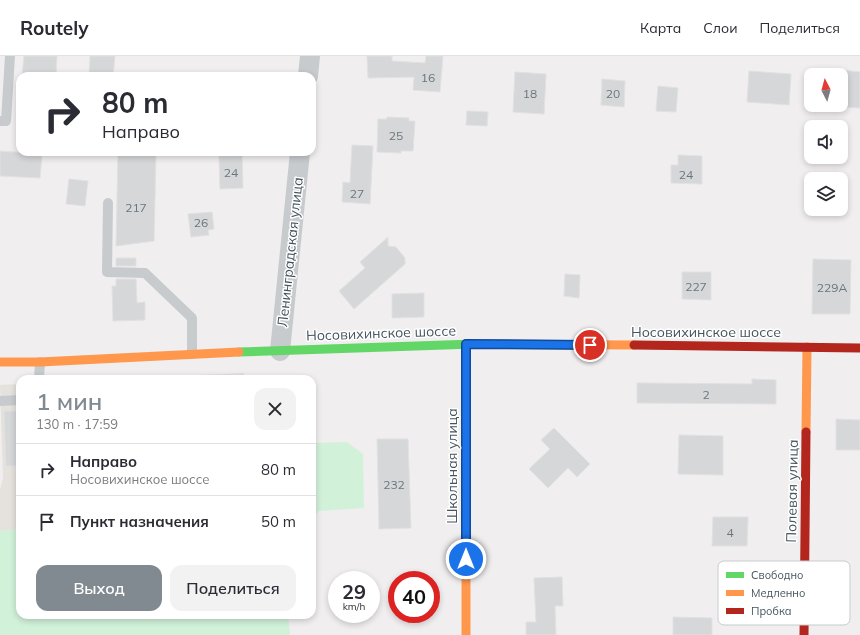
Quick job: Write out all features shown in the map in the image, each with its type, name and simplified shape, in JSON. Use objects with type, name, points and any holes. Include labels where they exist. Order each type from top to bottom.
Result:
[{"type":"main road","name":"Носовихинское шоссе","points":[[0,362],[40,362],[192,354],[466,344],[807,346],[860,348]]},
{"type":"main road","name":"Школьная улица","points":[[466,344],[466,635]]},
{"type":"main road","name":"Полевая улица","points":[[805,561],[807,346]]},
{"type":"main road","name":"Полевая улица","points":[[804,625],[804,635]]},
{"type":"street","points":[[308,72],[310,56]]},
{"type":"street","name":"Ленинградская улица","points":[[280,351],[300,156]]},
{"type":"lane","points":[[0,121],[6,121],[10,56]]},
{"type":"lane","points":[[108,203],[107,272],[145,273],[192,318],[192,354]]},
{"type":"lane","points":[[39,375],[40,362]]},
{"type":"lane","points":[[0,401],[16,400]]},
{"type":"shaded area","points":[[244,373],[244,375],[203,375]]},
{"type":"shaded area","points":[[16,384],[16,529],[0,531],[0,490],[3,478],[0,385]]},
{"type":"green space","points":[[347,442],[363,454],[364,508],[319,511],[316,514],[316,443]]},
{"type":"green space","points":[[16,529],[16,619],[288,619],[290,635],[0,635],[0,531]]},
{"type":"building","points":[[24,56],[57,56],[56,72],[22,72]]},
{"type":"building","points":[[90,56],[115,56],[113,72],[89,72]]},
{"type":"building","points":[[367,56],[392,56],[392,61],[425,63],[426,56],[443,56],[440,92],[413,90],[414,77],[368,78]]},
{"type":"building","points":[[749,71],[791,74],[789,105],[747,102]]},
{"type":"building","points":[[848,71],[860,72],[860,108],[848,107]]},
{"type":"building","points":[[515,72],[546,74],[544,114],[513,112]]},
{"type":"building","points":[[602,79],[625,81],[624,107],[601,105]]},
{"type":"building","points":[[658,86],[678,88],[676,112],[656,111]]},
{"type":"building","points":[[467,111],[488,112],[487,126],[466,125]]},
{"type":"building","points":[[387,117],[409,118],[409,121],[415,121],[413,151],[401,151],[401,153],[377,152],[378,119],[387,119]]},
{"type":"building","points":[[352,145],[373,146],[370,204],[342,202],[343,182],[350,183]]},
{"type":"building","points":[[0,151],[16,152],[16,156],[42,156],[40,178],[0,176]]},
{"type":"building","points":[[678,155],[702,156],[702,184],[671,183],[671,165],[678,165]]},
{"type":"building","points":[[118,156],[156,156],[154,241],[116,246]]},
{"type":"building","points":[[219,156],[242,156],[243,188],[220,189]]},
{"type":"building","points":[[69,179],[88,181],[85,206],[66,204]]},
{"type":"building","points":[[212,212],[214,229],[208,230],[209,235],[191,237],[188,214]]},
{"type":"building","points":[[388,237],[388,246],[396,247],[405,258],[405,264],[354,309],[339,291],[365,268],[360,262]]},
{"type":"building","points":[[116,258],[136,258],[136,266],[116,266]]},
{"type":"building","points":[[813,259],[851,260],[850,314],[812,314]]},
{"type":"building","points":[[682,272],[711,272],[711,300],[682,299]]},
{"type":"building","points":[[565,274],[580,275],[579,298],[564,296]]},
{"type":"building","points":[[116,279],[136,279],[137,303],[145,302],[145,320],[113,321],[112,286],[116,286]]},
{"type":"building","points":[[424,293],[424,317],[392,318],[392,294]]},
{"type":"building","points":[[752,379],[776,380],[776,404],[637,403],[637,383],[752,384]]},
{"type":"building","points":[[4,411],[16,411],[16,466],[6,466]]},
{"type":"building","points":[[836,419],[860,420],[860,450],[836,450]]},
{"type":"building","points":[[554,428],[590,464],[577,477],[568,468],[548,488],[529,469],[550,449],[541,440]]},
{"type":"building","points":[[679,435],[723,436],[723,475],[678,474]]},
{"type":"building","points":[[377,439],[408,439],[411,528],[379,529]]},
{"type":"building","points":[[713,517],[748,517],[747,546],[712,546]]},
{"type":"building","points":[[562,577],[563,606],[555,606],[556,635],[526,635],[526,622],[536,622],[534,578]]},
{"type":"building","points":[[673,617],[712,618],[712,635],[673,635]]},
{"type":"traffic: fast","points":[[239,352],[474,344]]},
{"type":"traffic: slow","points":[[474,344],[634,345]]},
{"type":"traffic: slow","points":[[806,432],[807,347]]},
{"type":"traffic: slow","points":[[0,362],[40,362],[239,352]]},
{"type":"traffic: slow","points":[[466,502],[466,635]]},
{"type":"traffic: jam","points":[[466,344],[466,502]]},
{"type":"traffic: jam","points":[[634,345],[860,348]]},
{"type":"traffic: jam","points":[[805,561],[806,432]]},
{"type":"traffic: jam","points":[[804,625],[804,635]]},
{"type":"route","points":[[466,559],[466,344],[590,345]]}]
